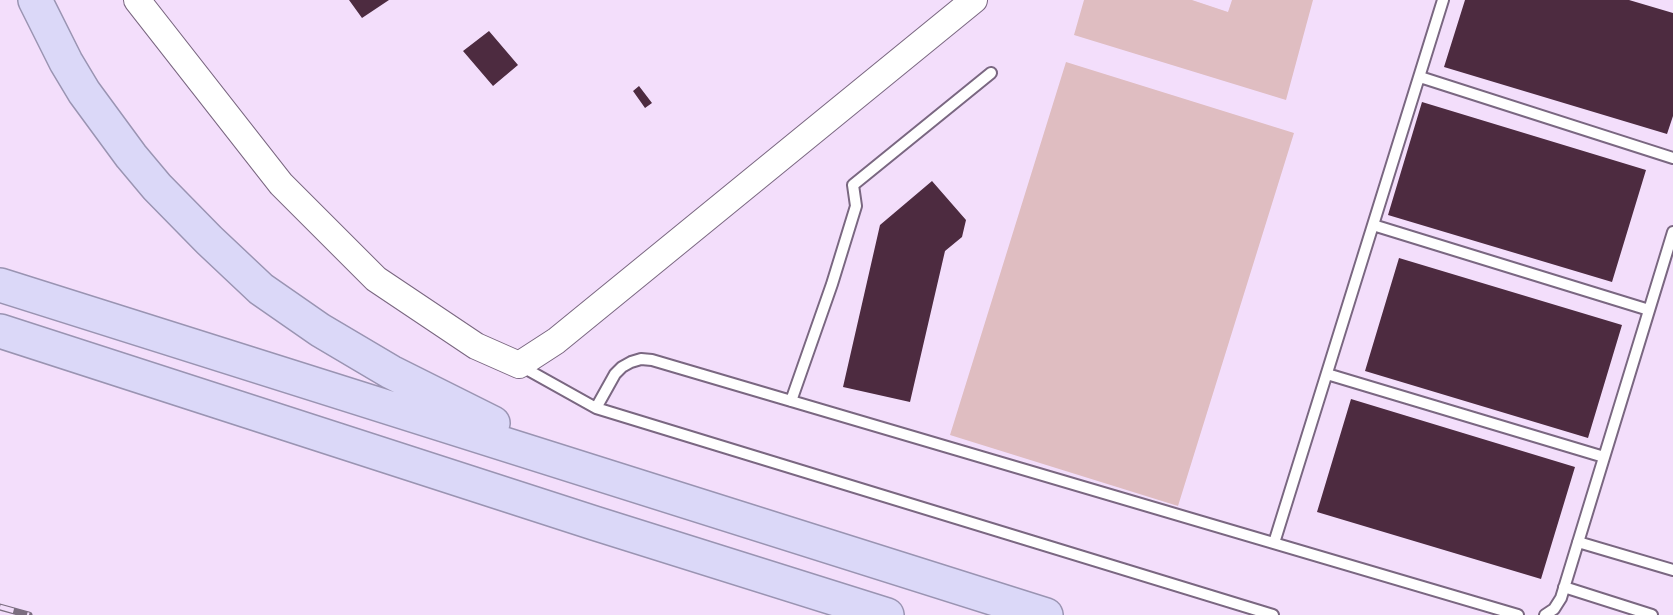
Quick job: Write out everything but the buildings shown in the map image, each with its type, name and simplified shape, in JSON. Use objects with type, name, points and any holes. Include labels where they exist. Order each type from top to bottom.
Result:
[{"type":"highway","points":[[35,0],[84,92],[131,156],[164,194],[261,289],[320,330],[391,372],[583,468]]},
{"type":"highway","points":[[0,285],[1046,615]]},
{"type":"highway","points":[[0,331],[887,615]]},
{"type":"street","points":[[137,0],[280,184],[376,279],[476,346],[519,365],[556,341],[974,0]]},
{"type":"lane","points":[[1274,543],[1443,0]]},
{"type":"lane","points":[[791,401],[832,284],[855,206],[853,185],[991,73]]},
{"type":"lane","points":[[1420,77],[1673,158]]},
{"type":"lane","points":[[1373,225],[1649,310]]},
{"type":"lane","points":[[1545,615],[1558,604],[1564,587],[1673,232]]},
{"type":"lane","points":[[596,408],[615,374],[622,367],[641,359],[652,360],[1518,615]]},
{"type":"lane","points":[[519,365],[596,408],[1273,615]]},
{"type":"lane","points":[[1327,374],[1604,457]]},
{"type":"lane","points":[[1578,542],[1673,570]]},
{"type":"lane","points":[[1564,587],[1652,615]]},
{"type":"shaded area","points":[[1084,0],[1192,0],[1228,12],[1232,0],[1313,0],[1286,100],[1074,35]]},
{"type":"shaded area","points":[[1066,62],[1294,133],[1178,506],[950,435]]},
{"type":"railway","points":[[0,607],[29,615]]}]
